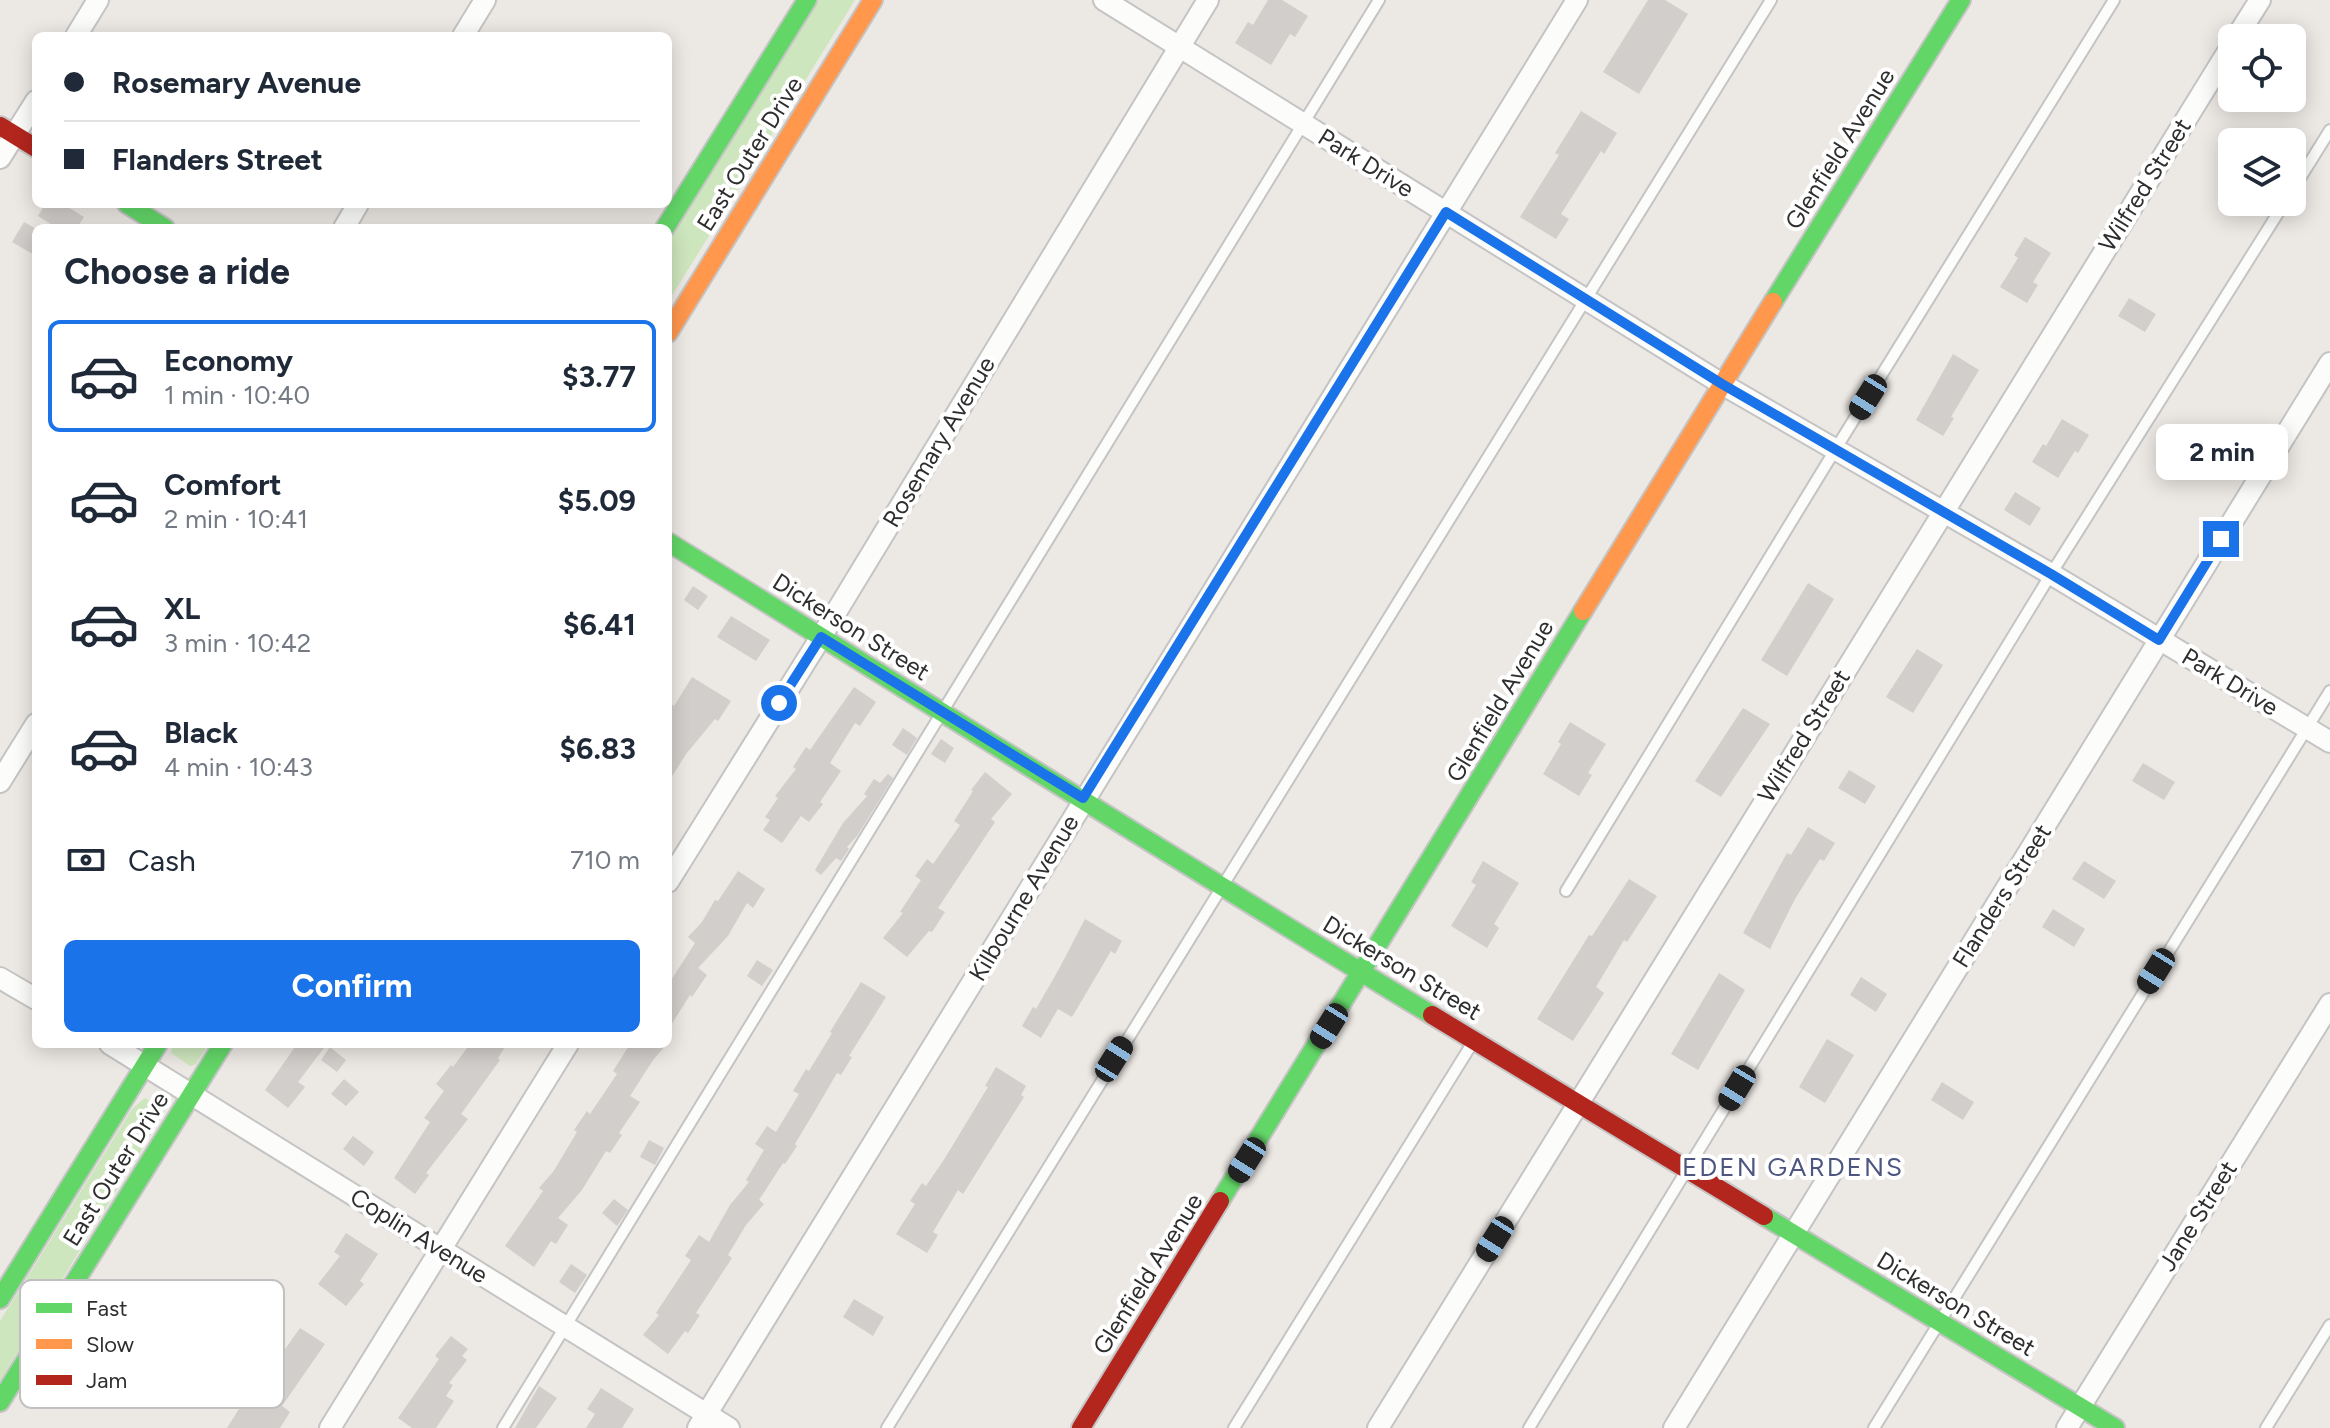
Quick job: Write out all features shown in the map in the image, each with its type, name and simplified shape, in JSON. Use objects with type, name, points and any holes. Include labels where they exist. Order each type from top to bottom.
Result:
[{"type":"street","points":[[78,32],[98,0]]},
{"type":"street","points":[[465,32],[485,0]]},
{"type":"street","name":"East Outer Drive","points":[[667,224],[807,0]]},
{"type":"street","name":"East Outer Drive","points":[[672,327],[873,0]]},
{"type":"street","name":"Park Drive","points":[[1104,0],[1722,384],[2051,574],[2330,742]]},
{"type":"street","name":"Rosemary Avenue","points":[[672,876],[821,637],[1208,0]]},
{"type":"street","name":"Kilbourne Avenue","points":[[702,1421],[1577,0]]},
{"type":"street","name":"Glenfield Avenue","points":[[1081,1428],[1961,0]]},
{"type":"street","points":[[2245,24],[2260,0]]},
{"type":"street","name":"Wilfred Street","points":[[1378,1428],[2218,68]]},
{"type":"street","points":[[0,158],[7,130],[32,105]]},
{"type":"street","points":[[7,130],[32,146]]},
{"type":"street","points":[[133,208],[159,224]]},
{"type":"street","name":"Flanders Street","points":[[1674,1428],[2330,363]]},
{"type":"street","name":"Dickerson Street","points":[[672,544],[1083,798],[1220,887],[2115,1428]]},
{"type":"street","points":[[0,782],[32,730]]},
{"type":"street","points":[[0,978],[32,997]]},
{"type":"street","name":"Jane Street","points":[[2067,1428],[2330,1004]]},
{"type":"street","name":"Coplin Avenue","points":[[116,1048],[565,1327],[702,1421],[729,1428]]},
{"type":"street","name":"East Outer Drive","points":[[0,1299],[155,1048]]},
{"type":"street","name":"East Outer Drive","points":[[76,1280],[220,1048]]},
{"type":"street","points":[[330,1428],[566,1048]]},
{"type":"street","name":"East Outer Drive","points":[[0,1402],[20,1370]]},
{"type":"lane","points":[[503,1428],[1379,0]]},
{"type":"lane","points":[[887,1428],[1771,0]]},
{"type":"lane","points":[[1566,891],[2114,0]]},
{"type":"lane","points":[[2306,169],[2330,130]]},
{"type":"lane","points":[[1529,1428],[2051,574],[2276,216]]},
{"type":"lane","points":[[1874,1428],[2330,691]]},
{"type":"lane","points":[[1234,1428],[1474,1041]]},
{"type":"lane","points":[[2266,1428],[2330,1325]]},
{"type":"green space","points":[[818,0],[855,0],[672,296],[672,235]]},
{"type":"green space","points":[[172,1048],[206,1048],[196,1064],[190,1066],[171,1053]]},
{"type":"green space","points":[[145,1098],[163,1109],[164,1113],[62,1280],[26,1280],[132,1109]]},
{"type":"green space","points":[[20,1289],[20,1348],[0,1381],[0,1321]]},
{"type":"building","points":[[1268,0],[1282,0],[1308,16],[1295,37],[1290,34],[1271,65],[1235,43],[1248,22],[1253,25]]},
{"type":"building","points":[[1648,0],[1665,0],[1688,14],[1639,94],[1603,72]]},
{"type":"building","points":[[1581,111],[1617,133],[1604,154],[1601,151],[1561,214],[1569,219],[1556,239],[1520,217],[1559,155],[1555,153]]},
{"type":"building","points":[[43,208],[69,208],[84,217],[80,224],[51,224],[38,216]]},
{"type":"building","points":[[24,222],[32,227],[32,254],[12,242]]},
{"type":"building","points":[[2025,237],[2051,253],[2033,282],[2038,285],[2027,303],[2000,287],[2018,258],[2014,255]]},
{"type":"building","points":[[2129,298],[2156,314],[2145,332],[2118,316]]},
{"type":"building","points":[[1953,354],[1979,370],[1943,436],[1916,420]]},
{"type":"building","points":[[2062,419],[2089,435],[2058,478],[2032,462]]},
{"type":"building","points":[[2015,492],[2041,508],[2030,526],[2004,510]]},
{"type":"building","points":[[1808,583],[1834,599],[1787,676],[1761,660]]},
{"type":"building","points":[[693,586],[708,596],[698,610],[684,600]]},
{"type":"building","points":[[731,616],[770,640],[756,661],[717,637]]},
{"type":"building","points":[[1917,649],[1943,665],[1913,713],[1886,697]]},
{"type":"building","points":[[692,677],[731,701],[718,721],[715,719],[686,754],[672,777],[672,704],[674,706]]},
{"type":"building","points":[[854,687],[876,702],[860,726],[855,723],[830,763],[841,771],[820,802],[823,804],[809,822],[801,816],[782,843],[763,830],[770,820],[765,817],[778,798],[775,796],[796,769],[793,767],[806,747],[810,750]]},
{"type":"building","points":[[1743,708],[1770,724],[1721,797],[1695,781]]},
{"type":"building","points":[[1570,722],[1606,744],[1588,773],[1592,775],[1579,796],[1543,774]]},
{"type":"building","points":[[903,728],[917,738],[907,755],[892,745]]},
{"type":"building","points":[[941,739],[954,748],[945,763],[931,754]]},
{"type":"building","points":[[2143,763],[2175,782],[2164,800],[2132,781]]},
{"type":"building","points":[[1849,770],[1876,786],[1865,804],[1838,788]]},
{"type":"building","points":[[985,772],[1012,794],[991,819],[995,822],[938,908],[945,912],[932,932],[929,931],[907,957],[883,938],[903,913],[900,912],[921,880],[915,876],[927,859],[933,864],[960,825],[954,821]]},
{"type":"building","points":[[888,774],[893,778],[847,847],[849,849],[841,861],[836,858],[821,875],[815,870],[843,823],[867,796],[864,794],[874,779],[880,783]]},
{"type":"building","points":[[1808,827],[1835,843],[1824,861],[1820,859],[1795,899],[1770,949],[1743,933],[1787,853],[1791,855]]},
{"type":"building","points":[[1483,861],[1519,883],[1494,924],[1499,928],[1487,948],[1451,926],[1476,885],[1471,882]]},
{"type":"building","points":[[2084,861],[2116,881],[2104,899],[2072,879]]},
{"type":"building","points":[[738,871],[765,889],[753,908],[747,903],[728,936],[698,968],[707,975],[672,1024],[672,979],[695,943],[688,937],[702,922],[715,900],[718,901]]},
{"type":"building","points":[[1629,879],[1657,896],[1627,942],[1624,940],[1596,987],[1604,993],[1573,1041],[1537,1019],[1589,935],[1592,936]]},
{"type":"building","points":[[2053,909],[2085,929],[2074,947],[2042,927]]},
{"type":"building","points":[[1085,919],[1122,941],[1115,954],[1111,951],[1072,1017],[1058,1009],[1041,1038],[1022,1026],[1033,1007],[1036,1009]]},
{"type":"building","points":[[757,960],[773,970],[762,986],[747,976]]},
{"type":"building","points":[[1719,973],[1745,990],[1698,1070],[1671,1054]]},
{"type":"building","points":[[1861,977],[1887,994],[1876,1012],[1850,995]]},
{"type":"building","points":[[861,982],[886,997],[849,1056],[852,1057],[841,1075],[837,1073],[795,1144],[797,1146],[759,1200],[764,1204],[746,1225],[728,1255],[732,1258],[696,1313],[700,1315],[668,1354],[643,1335],[659,1315],[656,1313],[691,1260],[685,1256],[699,1235],[709,1242],[730,1205],[749,1182],[746,1180],[764,1150],[755,1144],[767,1126],[776,1132],[799,1094],[793,1091],[806,1069],[809,1071]]},
{"type":"building","points":[[1827,1039],[1854,1055],[1825,1103],[1799,1087]]},
{"type":"building","points":[[294,1048],[324,1048],[298,1082],[305,1087],[288,1108],[265,1090]]},
{"type":"building","points":[[331,1048],[346,1060],[337,1072],[321,1060]]},
{"type":"building","points":[[467,1048],[504,1048],[498,1058],[500,1060],[461,1114],[468,1119],[426,1173],[429,1175],[415,1194],[394,1178],[430,1122],[424,1118],[444,1091],[436,1084],[451,1065],[453,1067]]},
{"type":"building","points":[[627,1048],[664,1048],[630,1096],[640,1102],[619,1133],[622,1135],[610,1153],[606,1151],[582,1190],[558,1218],[568,1225],[556,1244],[551,1241],[534,1267],[505,1246],[543,1191],[539,1188],[553,1172],[577,1132],[574,1130],[587,1111],[590,1114],[617,1074],[613,1071]]},
{"type":"building","points":[[996,1067],[1026,1086],[1021,1095],[1024,1097],[963,1194],[958,1190],[933,1232],[938,1235],[927,1253],[896,1234],[915,1204],[910,1201],[922,1183],[926,1186],[945,1158],[988,1087],[985,1086]]},
{"type":"building","points":[[344,1079],[359,1092],[346,1106],[331,1094]]},
{"type":"building","points":[[1942,1082],[1974,1102],[1963,1120],[1931,1100]]},
{"type":"building","points":[[353,1136],[374,1152],[364,1166],[343,1149]]},
{"type":"building","points":[[649,1140],[664,1148],[655,1165],[640,1157]]},
{"type":"building","points":[[614,1199],[628,1210],[617,1226],[602,1213]]},
{"type":"building","points":[[346,1233],[378,1254],[360,1281],[364,1284],[346,1306],[318,1284],[340,1256],[334,1252]]},
{"type":"building","points":[[571,1264],[587,1275],[575,1293],[559,1282]]},
{"type":"building","points":[[854,1299],[884,1317],[873,1336],[843,1317]]},
{"type":"building","points":[[300,1328],[325,1344],[284,1403],[284,1351]]},
{"type":"building","points":[[451,1336],[468,1349],[462,1356],[467,1360],[449,1383],[453,1385],[446,1396],[454,1401],[436,1428],[412,1428],[398,1418],[439,1359],[435,1356]]},
{"type":"building","points":[[539,1386],[557,1398],[536,1428],[515,1428]]},
{"type":"building","points":[[601,1388],[634,1409],[622,1428],[586,1428],[595,1414],[587,1409]]},
{"type":"building","points":[[240,1408],[284,1408],[290,1412],[280,1428],[227,1428]]},
{"type":"traffic: fast","points":[[667,224],[807,0]]},
{"type":"traffic: fast","points":[[1773,302],[1961,0]]},
{"type":"traffic: fast","points":[[133,208],[159,224]]},
{"type":"traffic: fast","points":[[672,544],[1432,1015]]},
{"type":"traffic: fast","points":[[1220,1201],[1583,611]]},
{"type":"traffic: fast","points":[[0,1299],[156,1048]]},
{"type":"traffic: fast","points":[[76,1280],[221,1048]]},
{"type":"traffic: fast","points":[[1764,1216],[2115,1428]]},
{"type":"traffic: fast","points":[[0,1402],[20,1370]]},
{"type":"traffic: slow","points":[[672,327],[873,0]]},
{"type":"traffic: slow","points":[[1583,611],[1773,302]]},
{"type":"traffic: jam","points":[[0,126],[32,146]]},
{"type":"traffic: jam","points":[[1432,1015],[1764,1216]]},
{"type":"traffic: jam","points":[[1081,1428],[1220,1201]]},
{"type":"district","name":"EDEN GARDENS","points":[[1793,1167]]},
{"type":"route","points":[[779,703],[821,637],[1083,798],[1098,779],[1446,212],[1722,384],[2159,640],[2221,539]]}]
